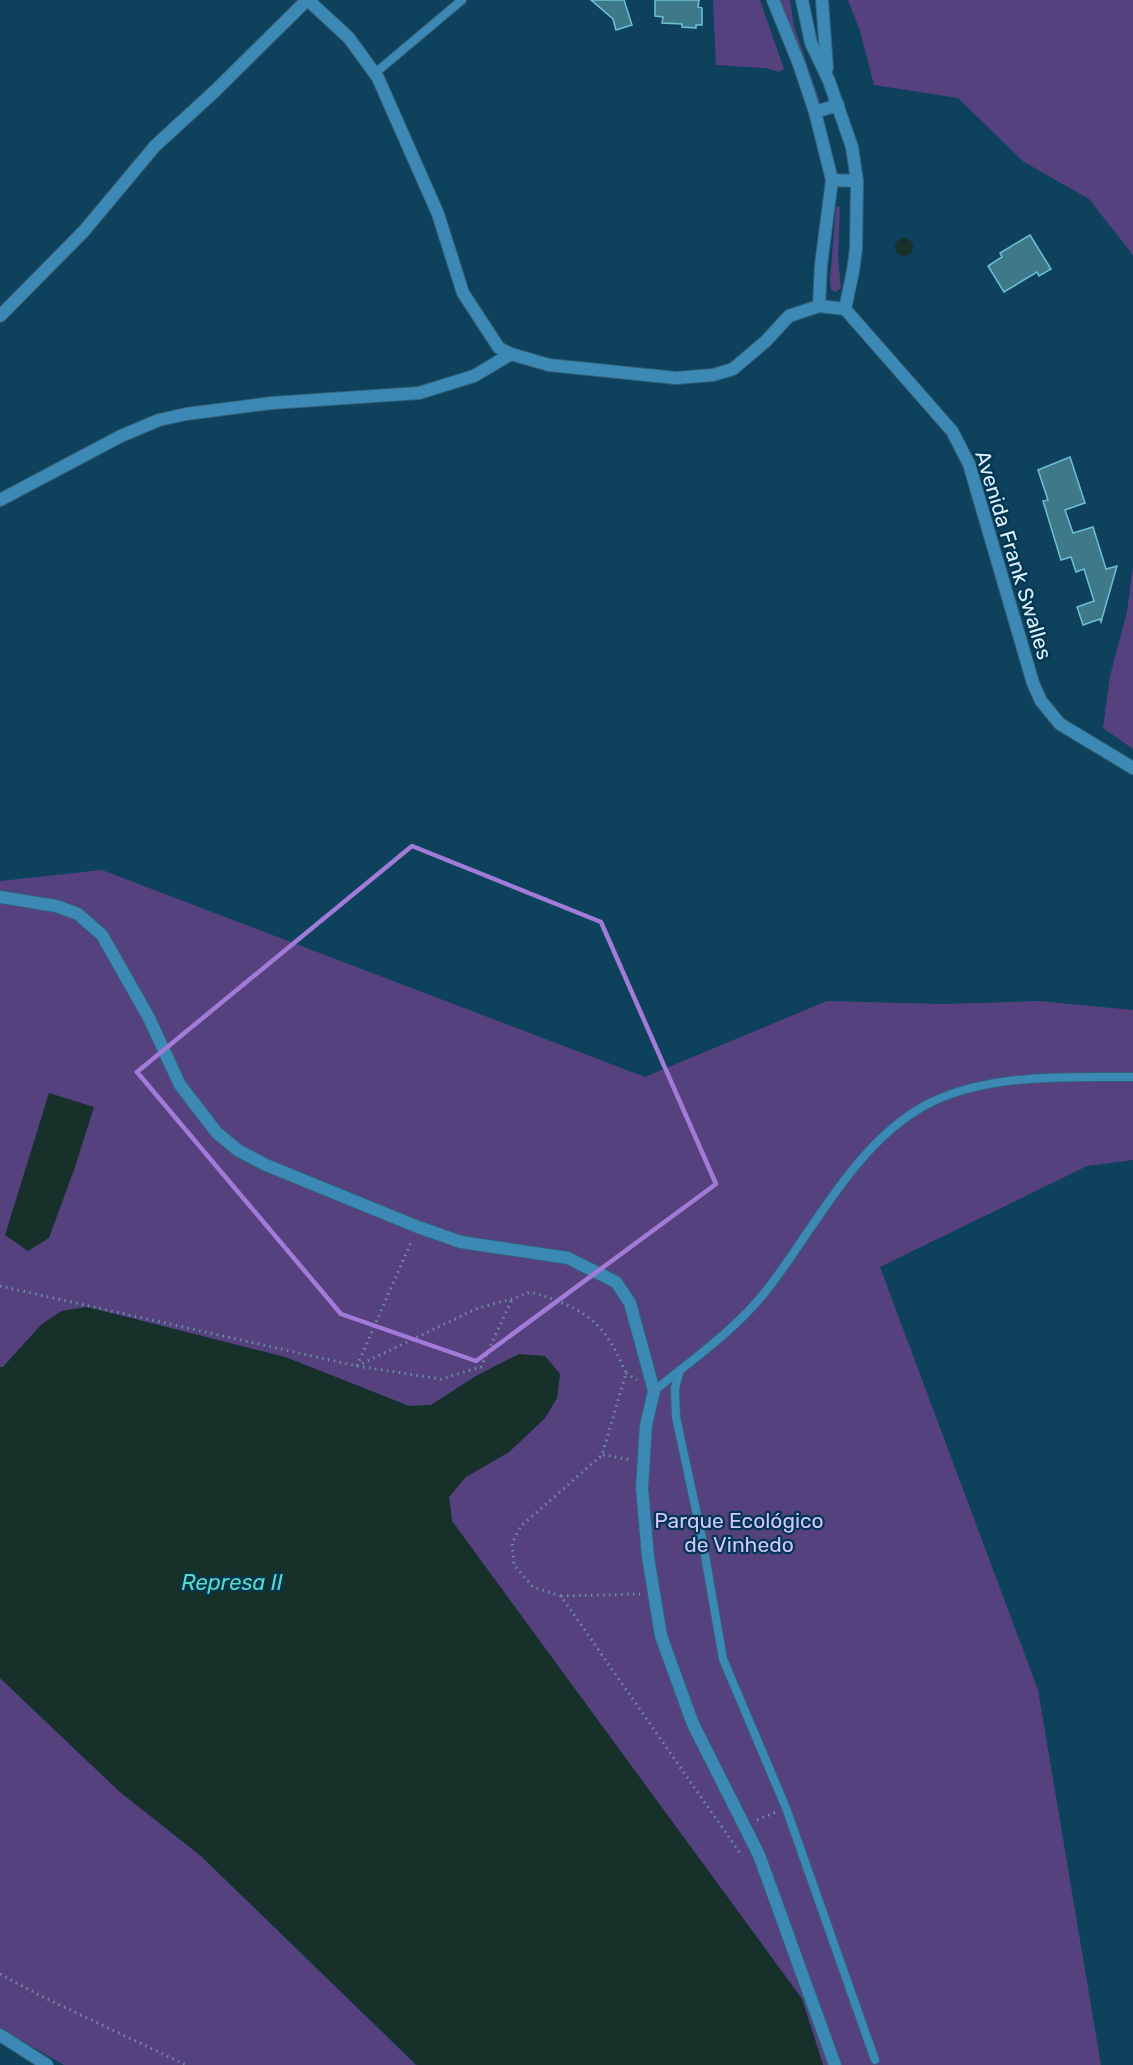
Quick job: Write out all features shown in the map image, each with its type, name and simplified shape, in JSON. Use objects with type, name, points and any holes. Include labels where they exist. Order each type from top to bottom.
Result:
[{"type":"street","points":[[0,316],[84,231],[155,146],[308,0],[349,38],[374,74],[438,214],[463,293],[499,348],[511,354],[549,365],[676,378],[713,375],[733,369],[766,341],[789,316],[819,306],[845,309],[853,271],[856,249],[857,181],[852,147],[829,81],[811,43],[802,0]]},
{"type":"street","points":[[773,0],[799,64],[815,112],[832,180],[821,265],[819,306]]},
{"type":"street","points":[[822,0],[829,81]]},
{"type":"street","points":[[815,112],[838,105]]},
{"type":"street","points":[[832,180],[857,181]]},
{"type":"street","name":"Avenida Frank Swalles","points":[[845,309],[952,431],[960,445],[971,471],[1033,683],[1041,700],[1060,724],[1133,768]]},
{"type":"street","points":[[0,500],[121,436],[159,420],[186,414],[272,403],[419,393],[474,376],[511,354]]},
{"type":"street","points":[[0,897],[56,906],[78,914],[102,935],[149,1018],[180,1085],[217,1133],[232,1145],[266,1165],[418,1227],[461,1242],[568,1258],[616,1282],[630,1303],[654,1391],[646,1425],[642,1488],[653,1593],[661,1636],[693,1724],[759,1855],[835,2065]]},
{"type":"street","points":[[0,2035],[47,2065]]},
{"type":"lane","points":[[374,74],[462,0]]},
{"type":"lane","points":[[654,1391],[735,1325],[765,1292],[846,1179],[896,1124],[925,1106],[956,1092],[1006,1081],[1133,1077]]},
{"type":"lane","points":[[680,1370],[675,1388],[676,1417],[702,1538],[723,1659],[786,1808],[875,2060]]},
{"type":"path","points":[[357,1366],[418,1227]]},
{"type":"path","points":[[0,1286],[357,1366],[441,1379],[481,1367],[512,1299]]},
{"type":"path","points":[[357,1366],[478,1308],[530,1292],[569,1304],[589,1318],[609,1338],[626,1373],[602,1455],[521,1526],[512,1543],[514,1565],[533,1587],[561,1596],[653,1593]]},
{"type":"path","points":[[602,1455],[642,1461]]},
{"type":"path","points":[[561,1596],[747,1863]]},
{"type":"path","points":[[744,1826],[786,1808]]},
{"type":"path","points":[[0,1974],[186,2065]]},
{"type":"highlighted area","points":[[412,846],[601,922],[716,1184],[476,1361],[341,1314],[137,1072]]},
{"type":"green space","points":[[713,0],[760,0],[784,69],[779,72],[766,68],[716,65]]},
{"type":"green space","points":[[779,0],[790,0],[794,26],[820,102],[817,105]]},
{"type":"green space","points":[[848,0],[1133,0],[1133,255],[1089,199],[1024,162],[958,98],[874,85],[860,31]]},
{"type":"green space","points":[[836,206],[840,207],[838,257],[841,288],[836,292],[831,290],[830,282]]},
{"type":"green space","points":[[1133,566],[1133,749],[1103,728],[1110,676],[1127,612]]},
{"type":"green space","name":"Parque Ecológico de Vinhedo","points":[[102,870],[645,1077],[827,1001],[943,1004],[1039,1001],[1133,1010],[1133,1160],[1087,1166],[880,1267],[1038,1690],[1101,2065],[823,2065],[802,1999],[452,1521],[449,1497],[465,1477],[509,1452],[545,1418],[557,1398],[560,1374],[519,1354],[476,1376],[431,1405],[409,1406],[285,1357],[87,1307],[62,1311],[42,1324],[3,1367],[0,1367],[0,881]]},
{"type":"green space","points":[[0,1678],[120,1792],[201,1856],[416,2065],[64,2065],[0,2028]]},
{"type":"water","points":[[904,238],[911,240],[913,247],[911,254],[904,256],[897,254],[895,247],[897,240]]},
{"type":"water","points":[[49,1093],[94,1107],[49,1238],[28,1251],[5,1235]]},
{"type":"water","name":"Represa II","points":[[87,1307],[285,1357],[409,1406],[431,1405],[476,1376],[519,1354],[545,1356],[560,1374],[557,1398],[545,1418],[509,1452],[466,1477],[449,1497],[452,1521],[802,1999],[823,2065],[417,2065],[201,1856],[120,1792],[0,1678],[0,1367],[3,1367],[42,1324],[62,1311]]},
{"type":"building","points":[[591,0],[624,0],[632,25],[616,30],[613,19]]},
{"type":"building","points":[[655,0],[699,0],[698,7],[702,8],[702,25],[696,25],[696,28],[682,27],[682,24],[662,23],[663,17],[655,16]]},
{"type":"building","points":[[1030,235],[1051,269],[1039,276],[1037,272],[1004,292],[988,266],[1002,257],[1000,253]]},
{"type":"building","points":[[1070,457],[1085,503],[1065,510],[1073,533],[1093,527],[1106,569],[1117,566],[1101,622],[1100,619],[1083,625],[1077,607],[1094,601],[1084,569],[1076,572],[1071,557],[1061,560],[1043,501],[1048,500],[1038,470]]}]
